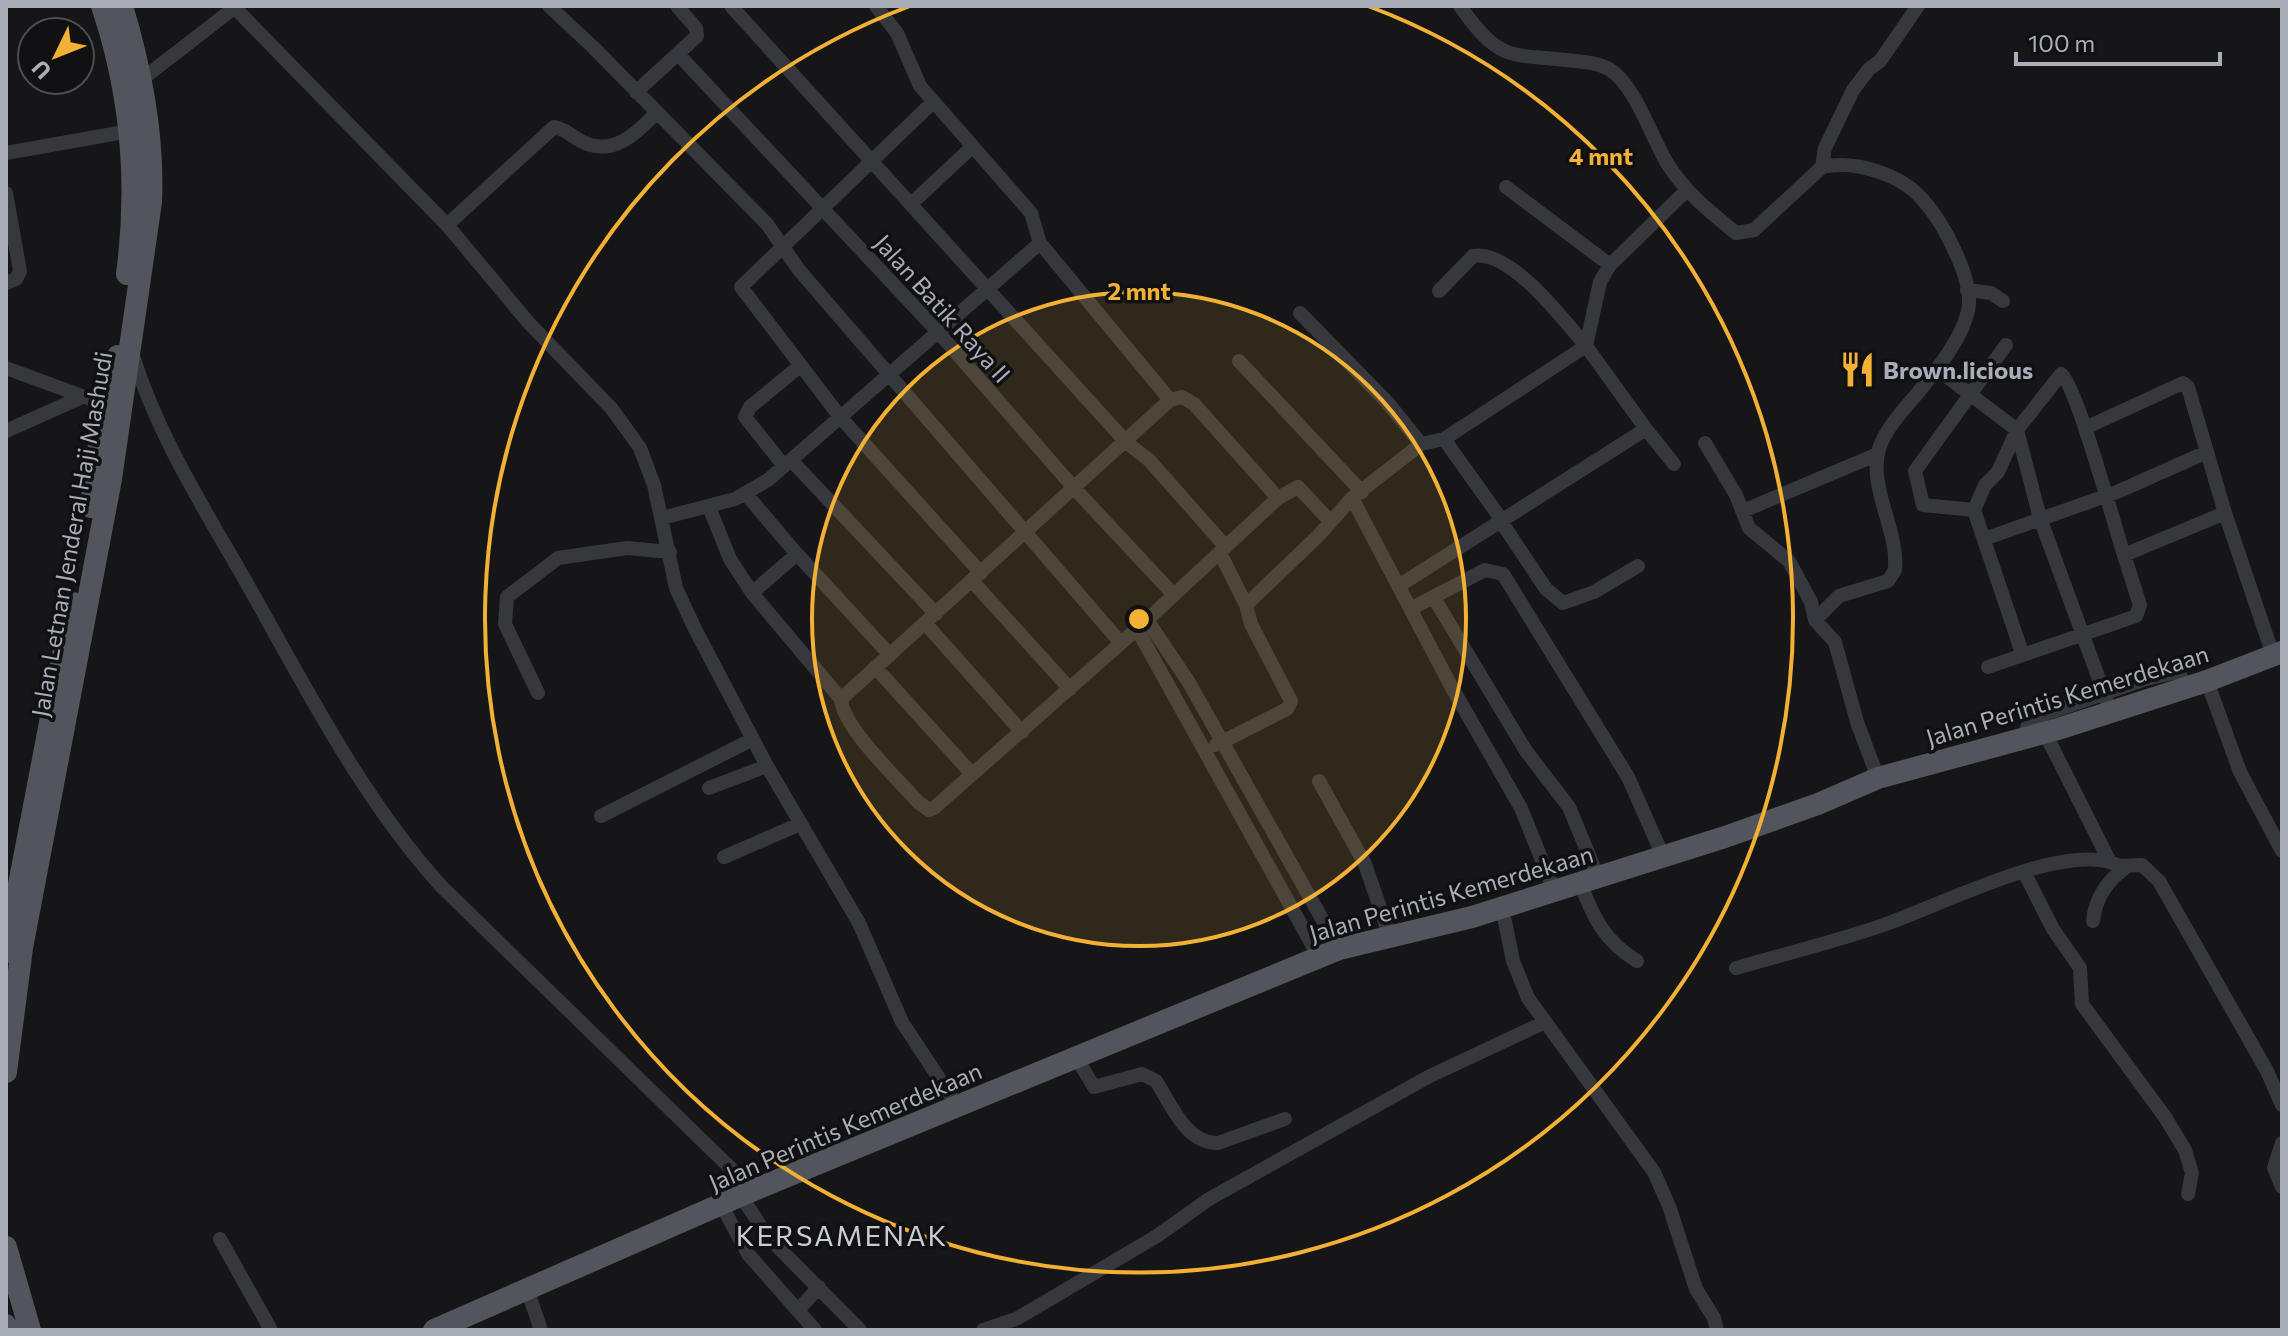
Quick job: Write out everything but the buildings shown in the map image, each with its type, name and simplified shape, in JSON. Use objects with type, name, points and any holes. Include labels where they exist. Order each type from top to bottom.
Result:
[{"type":"main road","name":"Jalan Letnan Jenderal Haji Mashudi","points":[[6,1072],[41,802],[82,565],[104,404],[118,356],[131,243],[130,131],[102,6]]},
{"type":"main road","name":"Jalan Letnan Jenderal Haji Mashudi","points":[[6,952],[111,479],[151,202],[152,168],[141,80],[122,6]]},
{"type":"main road","name":"Jalan Perintis Kemerdekaan","points":[[434,1330],[739,1198],[1329,953],[1502,907],[1589,880],[1818,804],[1878,778],[2034,736],[2108,703],[2198,684],[2277,654]]},
{"type":"main road","points":[[6,1247],[30,1330]]},
{"type":"street","points":[[549,6],[767,224],[781,246],[1120,642]]},
{"type":"street","points":[[636,92],[698,33],[681,11],[698,6]]},
{"type":"street","points":[[731,6],[1127,443],[1149,460],[1223,550],[1251,624],[1291,701],[1287,709],[1205,750]]},
{"type":"street","points":[[876,6],[897,33],[920,86],[1031,213],[1040,243],[1170,400]]},
{"type":"street","points":[[1460,6],[1497,50],[1517,57],[1596,64],[1610,69],[1634,100],[1668,164],[1687,190],[1736,233],[1745,234],[1754,230],[1822,167],[1825,148],[1853,90],[1880,61],[1918,6]]},
{"type":"street","points":[[141,80],[234,7],[447,225],[528,322],[612,409],[640,448],[662,518],[676,588],[767,766],[859,923],[902,1022],[958,1107]]},
{"type":"street","name":"Jalan Batik Raya II","points":[[678,54],[939,333],[1074,488],[1173,594]]},
{"type":"street","points":[[933,102],[741,287],[841,418],[1070,689]]},
{"type":"street","points":[[447,225],[554,127],[589,145],[617,145],[636,133],[656,113]]},
{"type":"street","points":[[6,153],[130,131]]},
{"type":"street","points":[[911,204],[972,147]]},
{"type":"street","points":[[1815,620],[1839,596],[1888,581],[1895,570],[1877,469],[1878,454],[1901,413],[1937,369],[1969,310],[1967,290],[1951,244],[1921,197],[1877,172],[1852,165],[1822,167]]},
{"type":"street","points":[[1506,187],[1610,265]]},
{"type":"street","points":[[1246,605],[1319,535],[1329,520],[1421,444],[1444,439],[1586,346],[1600,282],[1610,265],[1687,190]]},
{"type":"street","points":[[6,193],[20,271],[16,279],[6,283]]},
{"type":"street","points":[[662,518],[709,507],[745,493],[787,463],[892,375],[1040,243]]},
{"type":"street","points":[[1439,291],[1473,256],[1487,256],[1529,281],[1586,346],[1674,464]]},
{"type":"street","points":[[1967,290],[1991,293],[2003,301]]},
{"type":"street","points":[[1300,313],[1387,402],[1421,444]]},
{"type":"street","points":[[1974,510],[1928,508],[1920,499],[1917,466],[2006,345]]},
{"type":"street","points":[[131,348],[145,395],[195,498],[316,707],[401,841],[441,886],[568,1006],[739,1198],[768,1237],[860,1330]]},
{"type":"street","points":[[1239,361],[1357,495],[1451,686],[1521,808],[1554,890]]},
{"type":"street","points":[[800,366],[750,407],[745,417],[930,618],[1022,732]]},
{"type":"street","points":[[6,368],[104,404]]},
{"type":"street","points":[[1937,369],[2017,430],[2040,518],[2108,703]]},
{"type":"street","points":[[1988,667],[2136,616],[2139,612],[2085,428],[2068,380],[2061,374],[2017,430],[1998,472],[1985,485],[1974,510],[2022,653]]},
{"type":"street","points":[[2085,428],[2183,383],[2188,387],[2225,513],[2277,654]]},
{"type":"street","points":[[6,431],[82,397]]},
{"type":"street","points":[[841,699],[1026,530],[1127,443],[1170,400],[1182,397],[1194,404],[1278,498]]},
{"type":"street","points":[[1400,585],[1501,519],[1620,449],[1646,429]]},
{"type":"street","points":[[1444,439],[1546,589],[1563,603],[1594,592],[1638,566]]},
{"type":"street","points":[[1705,443],[1743,511],[1749,528],[1789,561],[1808,597],[1815,620],[1835,642],[1857,722],[1878,778]]},
{"type":"street","points":[[1984,539],[2105,497],[2207,452]]},
{"type":"street","points":[[1743,511],[1878,454]]},
{"type":"street","points":[[1998,472],[2024,465]]},
{"type":"street","points":[[709,507],[730,559],[752,593],[841,699],[844,714],[855,728],[923,807],[934,808],[1142,625],[1278,498],[1298,487],[1329,520]]},
{"type":"street","points":[[745,493],[890,655]]},
{"type":"street","points":[[2124,555],[2225,513]]},
{"type":"street","points":[[538,693],[505,624],[507,597],[549,569],[558,558],[627,548],[670,552]]},
{"type":"street","points":[[752,593],[797,554]]},
{"type":"street","points":[[1412,608],[1485,570],[1503,574],[1628,777],[1663,856]]},
{"type":"street","points":[[1434,598],[1526,751],[1569,807],[1602,933],[1615,948],[1637,961]]},
{"type":"street","points":[[1142,625],[1188,681],[1267,821],[1329,953]]},
{"type":"street","points":[[1142,625],[1171,690],[1249,829],[1329,953]]},
{"type":"street","points":[[875,667],[972,774]]},
{"type":"street","points":[[1171,690],[1188,681]]},
{"type":"street","points":[[2198,684],[2240,772],[2280,841]]},
{"type":"street","points":[[2034,736],[2110,862]]},
{"type":"street","points":[[601,816],[753,739]]},
{"type":"street","points":[[709,788],[767,766]]},
{"type":"street","points":[[1319,781],[1365,864],[1390,937]]},
{"type":"street","points":[[1249,829],[1267,821]]},
{"type":"street","points":[[724,857],[800,824]]},
{"type":"street","points":[[1736,968],[1886,924],[2024,872],[2084,858],[2148,867],[2159,881],[2267,1071],[2282,1105]]},
{"type":"street","points":[[2093,921],[2098,899],[2115,874],[2128,866]]},
{"type":"street","points":[[2024,872],[2053,929],[2080,968],[2082,1004],[2165,1117],[2185,1150],[2192,1173],[2188,1194]]},
{"type":"street","points":[[1502,907],[1513,961],[1543,1023],[1654,1172],[1669,1206],[1696,1289],[1714,1318],[1717,1330]]},
{"type":"street","points":[[983,1330],[1018,1318],[1157,1236],[1209,1199],[1401,1092],[1543,1023]]},
{"type":"street","points":[[1076,1057],[1094,1087],[1142,1074],[1149,1076],[1156,1081],[1190,1133],[1208,1143],[1218,1143],[1285,1119]]},
{"type":"street","points":[[2282,1143],[2274,1168],[2282,1187]]},
{"type":"street","points":[[739,1198],[748,1254],[815,1330]]},
{"type":"street","points":[[220,1239],[271,1330]]},
{"type":"street","points":[[798,1310],[819,1287]]},
{"type":"street","points":[[527,1289],[541,1330]]},
{"type":"place","name":"Brown.licious","points":[[1857,369]]},
{"type":"district","name":"KERSAMENAK","points":[[842,1235]]}]
